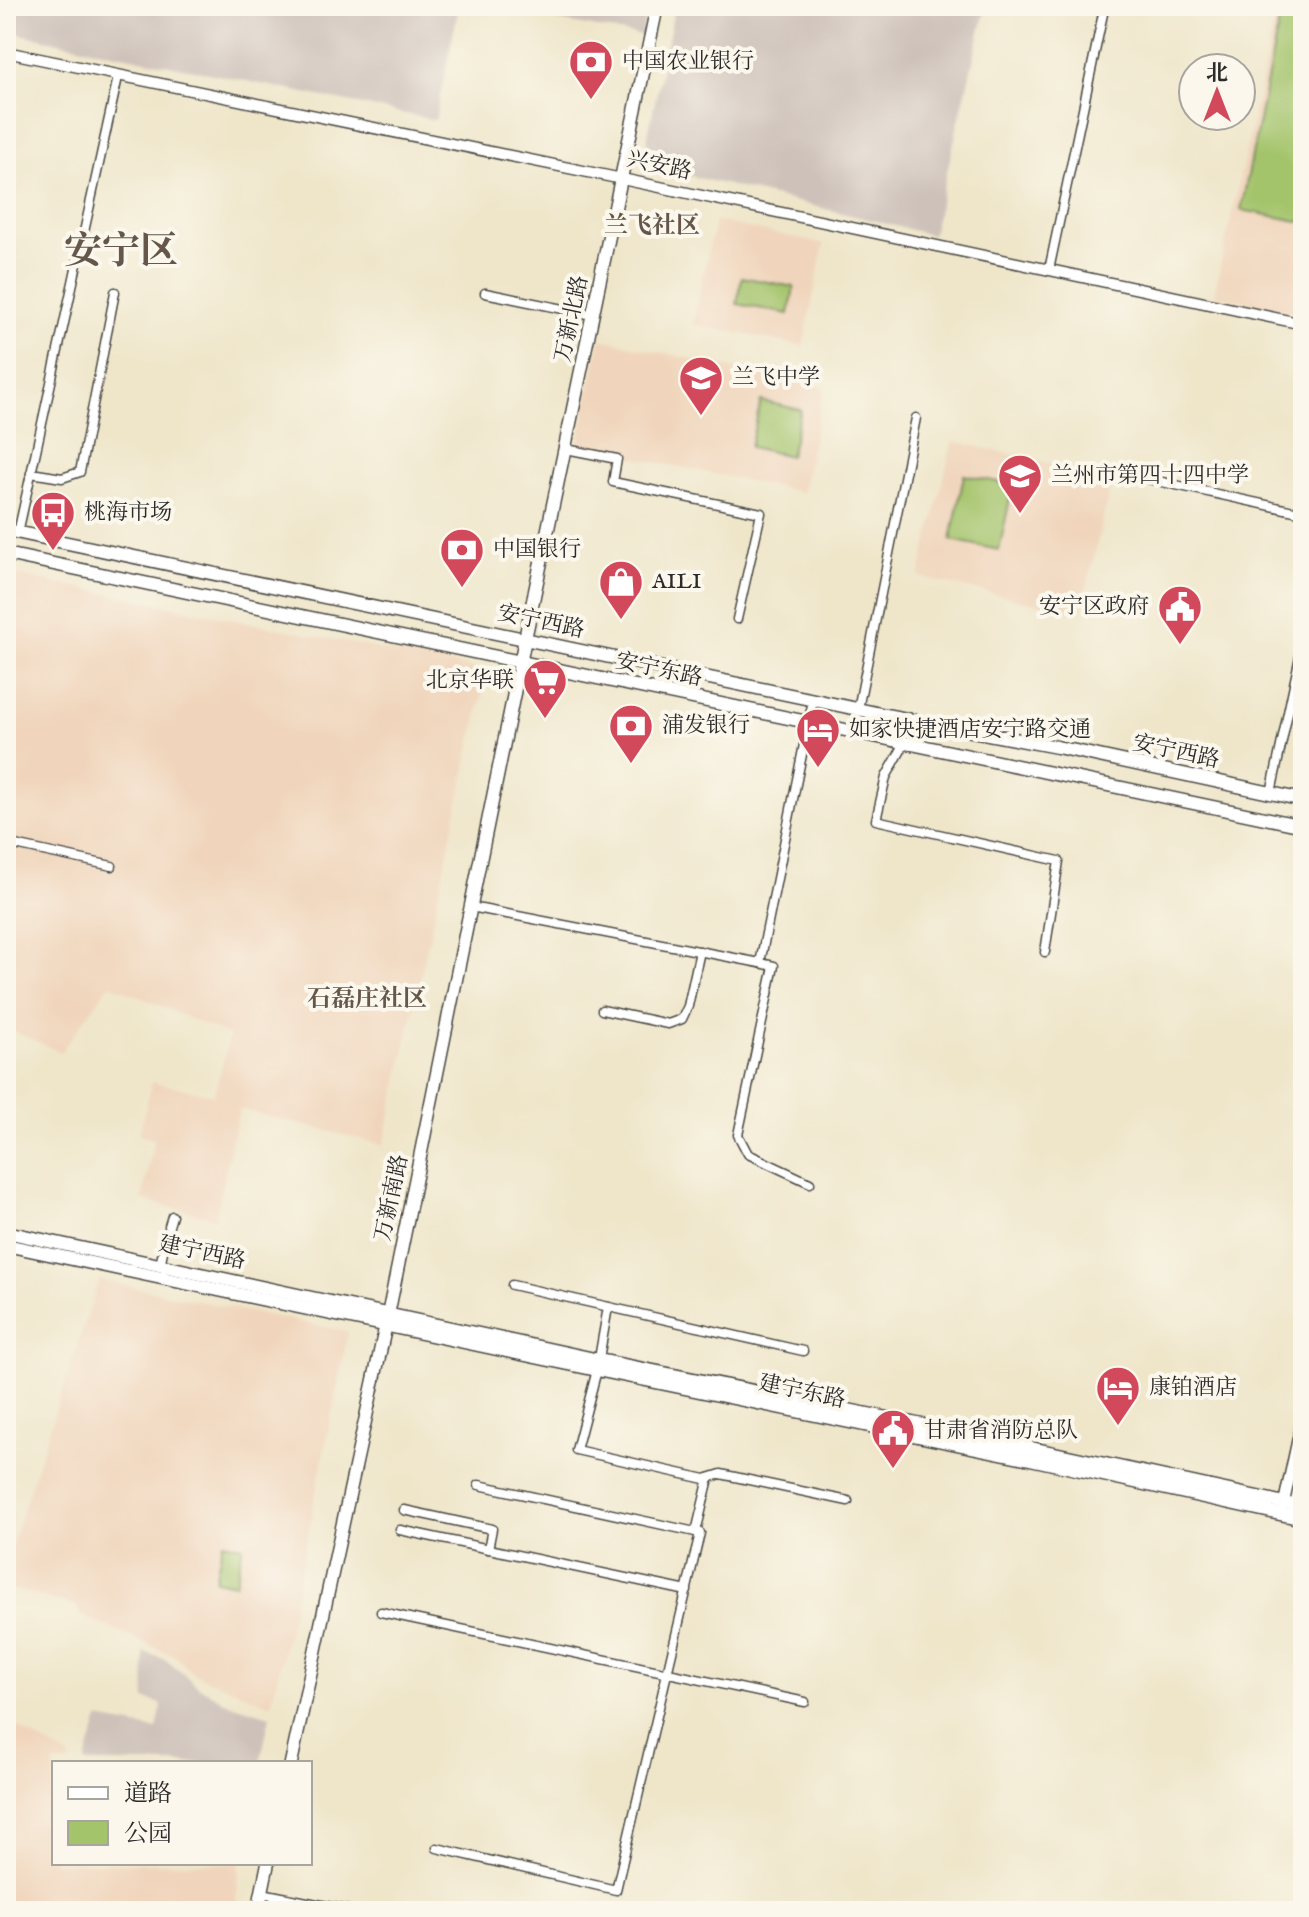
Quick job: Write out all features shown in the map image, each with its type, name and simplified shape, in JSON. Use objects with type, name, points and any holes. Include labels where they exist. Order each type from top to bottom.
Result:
[{"type":"main road","name":"万新北路","points":[[525,639],[657,6]]},
{"type":"main road","name":"安宁西路","points":[[12,532],[1303,800]]},
{"type":"main road","name":"安宁东路","points":[[6,554],[1303,826]]},
{"type":"main road","name":"万新南路","points":[[291,1761],[387,1320],[525,639]]},
{"type":"main road","name":"建宁西路","points":[[6,1232],[160,1265],[387,1320]]},
{"type":"main road","name":"建宁西路","points":[[6,1245],[387,1320]]},
{"type":"main road","name":"建宁东路","points":[[387,1320],[1035,1460],[1293,1511]]},
{"type":"main road","points":[[258,1911],[268,1865]]},
{"type":"street","points":[[1049,270],[1104,9]]},
{"type":"street","name":"兴安路","points":[[6,52],[1303,324]]},
{"type":"street","points":[[12,532],[31,473],[118,77]]},
{"type":"street","points":[[31,473],[62,478],[80,472],[115,292]]},
{"type":"street","points":[[485,293],[593,315]]},
{"type":"street","points":[[858,709],[916,418]]},
{"type":"street","points":[[566,449],[617,459],[613,482],[761,513],[737,619]]},
{"type":"street","points":[[1121,473],[1303,513]]},
{"type":"street","points":[[1271,793],[1303,642]]},
{"type":"street","points":[[760,963],[813,700]]},
{"type":"street","points":[[905,743],[886,777],[876,820],[1059,861],[1045,952]]},
{"type":"street","points":[[6,843],[112,866]]},
{"type":"street","points":[[471,907],[774,966],[738,1135],[748,1154],[810,1183]]},
{"type":"street","points":[[602,1010],[668,1024],[682,1019],[688,1006],[700,951]]},
{"type":"street","points":[[160,1265],[165,1243]]},
{"type":"street","points":[[512,1285],[803,1351]]},
{"type":"street","points":[[608,1307],[598,1365],[576,1450],[705,1479],[721,1474],[848,1501]]},
{"type":"street","points":[[1293,1511],[1303,1415]]},
{"type":"street","points":[[1293,1511],[1303,1468]]},
{"type":"street","points":[[696,1532],[709,1478]]},
{"type":"street","points":[[437,1848],[616,1890],[700,1533],[479,1485]]},
{"type":"street","points":[[404,1510],[492,1529],[488,1549]]},
{"type":"street","points":[[400,1530],[687,1591]]},
{"type":"street","points":[[381,1612],[805,1702]]},
{"type":"street","points":[[262,1893],[352,1911]]},
{"type":"shaded area","points":[[6,6],[459,6],[435,120],[6,31]]},
{"type":"shaded area","points":[[476,6],[647,6],[642,36]]},
{"type":"shaded area","points":[[675,6],[986,6],[932,235],[642,164]]},
{"type":"shaded area","points":[[1278,6],[1303,6],[1303,314],[1214,295],[1250,132],[1257,132],[1257,101]]},
{"type":"shaded area","points":[[715,221],[824,244],[803,346],[693,324]]},
{"type":"shaded area","name":"兰飞中学","points":[[600,339],[824,388],[802,492],[578,446]]},
{"type":"shaded area","name":"兰州市第四十四中学","points":[[953,441],[1113,478],[1080,613],[919,577]]},
{"type":"shaded area","points":[[6,573],[487,671],[384,1145],[239,1109],[215,1218],[142,1200],[154,1139],[139,1135],[152,1082],[214,1095],[230,1036],[110,984],[61,1052],[6,1028]]},
{"type":"shaded area","points":[[99,1280],[348,1332],[271,1705],[193,1673],[175,1656],[80,1615],[77,1606],[6,1587],[6,1561]]},
{"type":"shaded area","points":[[144,1652],[166,1660],[198,1686],[227,1703],[270,1716],[260,1761],[86,1761],[99,1719],[157,1730],[162,1704],[145,1699]]},
{"type":"shaded area","points":[[6,1720],[70,1758],[69,1761],[52,1761],[52,1865],[240,1865],[235,1911],[6,1911]]},
{"type":"green space","points":[[1282,6],[1303,6],[1303,222],[1241,210]]},
{"type":"green space","points":[[742,277],[794,287],[789,314],[737,304]]},
{"type":"green space","points":[[761,401],[801,410],[790,456],[750,447]]},
{"type":"green space","points":[[964,475],[1013,485],[999,550],[951,540]]},
{"type":"green space","points":[[223,1542],[243,1546],[235,1584],[215,1580]]},
{"type":"tunnel","points":[[165,1243],[169,1226]]},
{"type":"place","name":"中国农业银行","points":[[591,101]]},
{"type":"place","name":"兰飞中学","points":[[701,417]]},
{"type":"place","name":"兰州市第四十四中学","points":[[1020,515]]},
{"type":"place","name":"桃海市场","points":[[53,552]]},
{"type":"place","name":"中国银行","points":[[462,589]]},
{"type":"place","name":"AILI","points":[[621,621]]},
{"type":"place","name":"安宁区政府","points":[[1180,646]]},
{"type":"place","name":"北京华联","points":[[545,720]]},
{"type":"place","name":"浦发银行","points":[[631,765]]},
{"type":"place","name":"如家快捷酒店安宁路交通","points":[[818,769]]},
{"type":"place","name":"康铂酒店","points":[[1118,1427]]},
{"type":"place","name":"甘肃省消防总队","points":[[893,1470]]},
{"type":"district","name":"兰飞社区","points":[[652,226]]},
{"type":"district","name":"安宁区","points":[[121,253]]},
{"type":"district","name":"石磊庄社区","points":[[367,999]]}]
